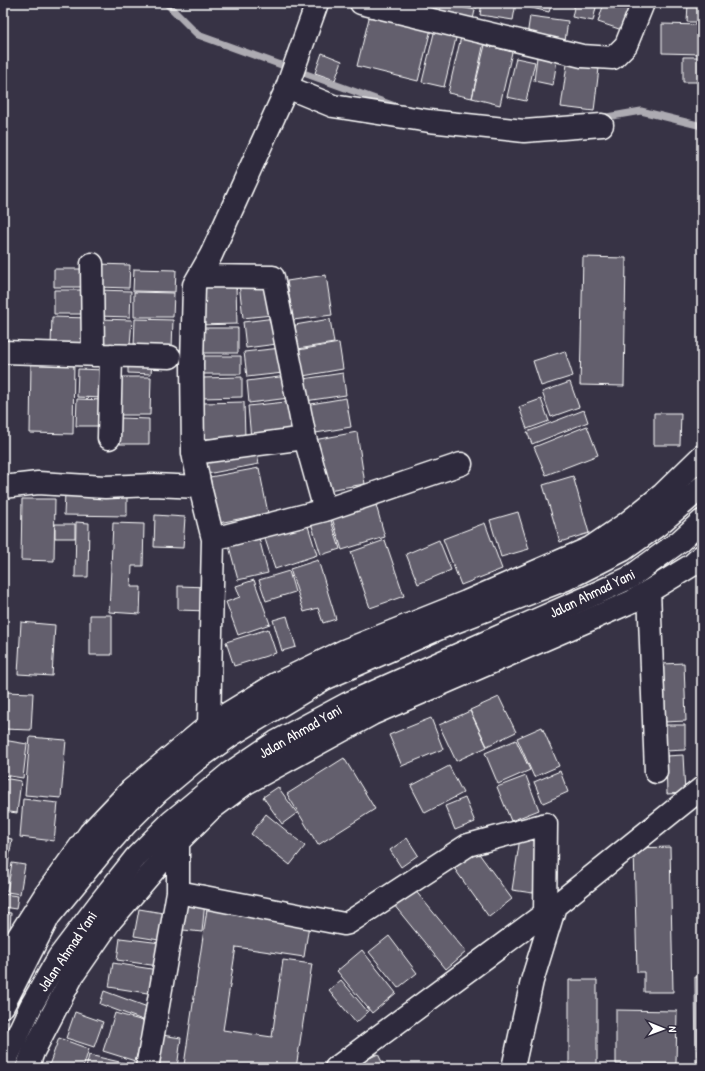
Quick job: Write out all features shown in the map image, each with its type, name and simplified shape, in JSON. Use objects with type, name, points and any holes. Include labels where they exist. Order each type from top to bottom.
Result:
[{"type":"main road","points":[[209,725],[212,539],[193,453],[192,364],[194,286],[288,85],[317,3]]},
{"type":"main road","points":[[361,3],[431,11],[582,56],[613,58],[626,45],[643,3]]},
{"type":"main road","points":[[288,85],[333,106],[429,121],[524,131],[602,125]]},
{"type":"main road","points":[[92,264],[109,438]]},
{"type":"main road","points":[[204,267],[273,277],[305,438],[324,510]]},
{"type":"main road","points":[[3,352],[170,357]]},
{"type":"main road","points":[[193,453],[305,438]]},
{"type":"main road","points":[[3,961],[45,895],[90,833],[131,790],[209,725],[276,684],[346,650],[466,602],[590,548],[627,523],[657,499],[702,456]]},
{"type":"main road","points":[[212,539],[324,510],[461,464]]},
{"type":"main road","points":[[3,487],[38,483],[105,487],[153,485],[200,487]]},
{"type":"main road","name":"Jalan Ahmad Yani","points":[[3,1006],[49,916],[126,824],[158,792],[195,761],[231,735],[324,679],[447,625],[566,579],[623,550],[658,525],[702,487]]},
{"type":"main road","name":"Jalan Ahmad Yani","points":[[3,1066],[31,1006],[59,957],[99,904],[136,857],[171,822],[230,773],[276,742],[347,704],[629,578],[680,541],[702,521]]},
{"type":"main road","points":[[27,1068],[33,1052],[73,975],[111,920],[178,842],[210,810],[246,783],[372,714],[633,601],[692,564],[702,556]]},
{"type":"main road","points":[[649,591],[656,772]]},
{"type":"main road","points":[[336,1068],[550,910],[702,788]]},
{"type":"main road","points":[[178,892],[348,924],[468,845],[546,824],[550,910],[532,981],[513,1068]]},
{"type":"main road","points":[[147,1068],[178,892],[178,842]]},
{"type":"building","points":[[256,3],[276,3],[276,6],[256,5]]},
{"type":"building","points":[[399,3],[427,3],[424,15]]},
{"type":"building","points":[[441,3],[475,10],[472,24],[438,18]]},
{"type":"building","points":[[456,3],[478,3],[477,8]]},
{"type":"building","points":[[482,3],[516,3],[513,20],[480,15]]},
{"type":"building","points":[[520,3],[552,3],[549,12],[519,5]]},
{"type":"building","points":[[575,3],[597,3],[593,21],[572,17]]},
{"type":"building","points":[[604,3],[613,3],[629,8],[622,30],[598,22]]},
{"type":"building","points":[[688,3],[702,3],[702,22],[687,22]]},
{"type":"building","points":[[370,14],[431,29],[418,81],[357,66]]},
{"type":"building","points":[[530,16],[568,21],[565,41],[527,36]]},
{"type":"building","points":[[662,24],[702,25],[702,54],[662,53]]},
{"type":"building","points":[[435,29],[457,34],[444,87],[422,82]]},
{"type":"building","points":[[461,37],[484,42],[472,98],[448,93]]},
{"type":"building","points":[[485,45],[512,52],[500,105],[472,98]]},
{"type":"building","points":[[322,53],[342,61],[335,80],[315,73]]},
{"type":"building","points":[[537,57],[557,60],[553,85],[534,81]]},
{"type":"building","points":[[683,57],[702,57],[702,82],[683,82]]},
{"type":"building","points":[[516,58],[535,62],[526,101],[507,97]]},
{"type":"building","points":[[567,64],[599,68],[594,111],[561,107]]},
{"type":"building","points":[[583,257],[626,258],[624,386],[580,385]]},
{"type":"building","points":[[98,264],[130,265],[129,288],[97,287]]},
{"type":"building","points":[[54,269],[89,269],[89,287],[54,287]]},
{"type":"building","points":[[134,269],[176,270],[175,292],[133,291]]},
{"type":"building","points":[[326,275],[332,315],[293,320],[287,281]]},
{"type":"building","points":[[269,280],[272,315],[243,318],[239,283]]},
{"type":"building","points":[[236,285],[237,324],[197,325],[197,286]]},
{"type":"building","points":[[54,290],[89,290],[89,314],[54,314]]},
{"type":"building","points":[[98,290],[131,291],[130,317],[97,316]]},
{"type":"building","points":[[134,292],[174,293],[173,317],[134,317]]},
{"type":"building","points":[[52,317],[90,318],[89,346],[51,345]]},
{"type":"building","points":[[275,318],[277,344],[246,348],[243,322]]},
{"type":"building","points":[[101,319],[132,320],[130,345],[100,344]]},
{"type":"building","points":[[135,319],[173,320],[172,348],[134,347]]},
{"type":"building","points":[[330,319],[334,343],[298,349],[295,325]]},
{"type":"building","points":[[198,328],[238,328],[238,353],[198,353]]},
{"type":"building","points":[[339,343],[343,369],[303,376],[298,350]]},
{"type":"building","points":[[281,348],[283,373],[247,377],[244,352]]},
{"type":"building","points":[[565,351],[573,376],[541,386],[533,361]]},
{"type":"building","points":[[200,356],[241,356],[241,374],[200,374]]},
{"type":"building","points":[[31,360],[74,360],[73,434],[30,433]]},
{"type":"building","points":[[128,360],[152,361],[151,374],[128,373]]},
{"type":"building","points":[[78,369],[105,370],[105,398],[77,397]]},
{"type":"building","points":[[343,373],[346,395],[305,401],[303,379]]},
{"type":"building","points":[[287,376],[289,398],[249,403],[247,381]]},
{"type":"building","points":[[117,377],[151,377],[150,415],[117,415]]},
{"type":"building","points":[[242,377],[242,397],[202,398],[202,378]]},
{"type":"building","points":[[570,382],[579,407],[551,417],[542,392]]},
{"type":"building","points":[[346,398],[351,427],[310,434],[305,405]]},
{"type":"building","points":[[77,399],[104,400],[103,426],[76,426]]},
{"type":"building","points":[[541,399],[549,421],[527,429],[519,407]]},
{"type":"building","points":[[295,401],[298,435],[251,439],[248,406]]},
{"type":"building","points":[[244,402],[245,438],[203,439],[203,403]]},
{"type":"building","points":[[584,410],[588,422],[532,444],[527,432]]},
{"type":"building","points":[[654,413],[681,413],[680,445],[654,445]]},
{"type":"building","points":[[120,418],[149,419],[149,444],[120,444]]},
{"type":"building","points":[[587,426],[598,455],[546,475],[534,447]]},
{"type":"building","points":[[357,432],[365,484],[322,491],[314,440]]},
{"type":"building","points":[[256,449],[259,464],[207,474],[204,459]]},
{"type":"building","points":[[259,468],[268,513],[219,523],[210,477]]},
{"type":"building","points":[[573,476],[589,533],[560,542],[543,485]]},
{"type":"building","points":[[65,493],[127,494],[127,516],[64,515]]},
{"type":"building","points":[[22,499],[55,499],[54,561],[21,560]]},
{"type":"building","points":[[376,505],[385,537],[342,550],[332,518]]},
{"type":"building","points":[[518,512],[529,549],[501,557],[490,520]]},
{"type":"building","points":[[155,515],[185,517],[183,548],[154,547]]},
{"type":"building","points":[[330,517],[340,549],[321,555],[311,523]]},
{"type":"building","points":[[76,522],[89,523],[88,577],[75,577]]},
{"type":"building","points":[[113,523],[144,524],[143,566],[132,566],[131,587],[141,587],[140,614],[109,612]]},
{"type":"building","points":[[307,523],[317,555],[275,569],[264,536]]},
{"type":"building","points":[[485,523],[502,569],[461,585],[443,539]]},
{"type":"building","points":[[55,524],[75,524],[75,538],[55,538]]},
{"type":"building","points":[[259,538],[268,573],[238,580],[229,546]]},
{"type":"building","points":[[385,540],[404,596],[370,608],[351,552]]},
{"type":"building","points":[[439,540],[451,570],[418,584],[406,554]]},
{"type":"building","points":[[318,560],[336,619],[323,623],[318,608],[304,612],[290,569]]},
{"type":"building","points":[[289,571],[295,592],[266,601],[259,580]]},
{"type":"building","points":[[254,580],[270,624],[238,635],[226,602],[240,597],[236,586]]},
{"type":"building","points":[[178,586],[209,587],[208,611],[178,610]]},
{"type":"building","points":[[90,615],[112,615],[112,655],[90,655]]},
{"type":"building","points":[[287,616],[296,647],[282,651],[273,620]]},
{"type":"building","points":[[21,622],[55,625],[52,676],[18,674]]},
{"type":"building","points":[[268,629],[276,653],[234,666],[226,642]]},
{"type":"building","points":[[684,663],[686,721],[664,722],[662,664]]},
{"type":"building","points":[[4,692],[33,693],[31,730],[3,729]]},
{"type":"building","points":[[499,697],[516,732],[487,746],[470,710]]},
{"type":"building","points":[[470,711],[487,747],[456,761],[439,725]]},
{"type":"building","points":[[431,718],[443,749],[402,766],[389,735]]},
{"type":"building","points":[[665,725],[685,725],[685,750],[666,751]]},
{"type":"building","points":[[542,727],[559,766],[534,777],[517,738]]},
{"type":"building","points":[[30,737],[66,740],[61,798],[25,795]]},
{"type":"building","points":[[3,740],[27,744],[23,778],[3,775]]},
{"type":"building","points":[[516,740],[530,770],[498,784],[485,753]]},
{"type":"building","points":[[683,755],[685,793],[667,794],[666,756]]},
{"type":"building","points":[[344,758],[375,809],[318,845],[287,794]]},
{"type":"building","points":[[449,766],[463,793],[425,813],[411,786]]},
{"type":"building","points":[[560,771],[568,792],[543,803],[534,782]]},
{"type":"building","points":[[526,776],[539,810],[511,821],[497,787]]},
{"type":"building","points":[[3,778],[21,781],[17,813],[3,811]]},
{"type":"building","points":[[278,787],[297,813],[282,824],[263,797]]},
{"type":"building","points":[[465,798],[475,822],[455,830],[445,806]]},
{"type":"building","points":[[23,799],[58,803],[54,841],[20,837]]},
{"type":"building","points":[[266,814],[305,846],[290,865],[251,834]]},
{"type":"building","points":[[3,837],[12,839],[6,877],[3,877]]},
{"type":"building","points":[[407,838],[418,855],[401,867],[390,850]]},
{"type":"building","points":[[520,838],[541,842],[533,893],[512,890]]},
{"type":"building","points":[[670,847],[673,992],[644,992],[644,972],[637,972],[634,848]]},
{"type":"building","points":[[477,851],[512,899],[489,917],[454,868]]},
{"type":"building","points":[[12,863],[25,865],[20,894],[7,892]]},
{"type":"building","points":[[414,889],[466,952],[446,969],[394,905]]},
{"type":"building","points":[[3,894],[18,896],[16,909],[3,907]]},
{"type":"building","points":[[187,900],[205,902],[202,932],[183,930]]},
{"type":"building","points":[[139,909],[169,914],[165,941],[134,936]]},
{"type":"building","points":[[207,909],[309,925],[304,957],[236,947],[223,1030],[272,1037],[283,960],[312,964],[296,1068],[204,1068],[184,1065]]},
{"type":"building","points":[[3,912],[11,913],[9,945],[3,944]]},
{"type":"building","points":[[389,936],[417,973],[398,988],[369,952]]},
{"type":"building","points":[[120,938],[161,943],[158,966],[117,960]]},
{"type":"building","points":[[362,950],[396,993],[372,1013],[337,971]]},
{"type":"building","points":[[113,963],[158,970],[154,994],[109,987]]},
{"type":"building","points":[[695,977],[702,977],[702,1066],[696,1066]]},
{"type":"building","points":[[341,980],[368,1012],[356,1023],[329,990]]},
{"type":"building","points":[[569,980],[597,980],[597,1068],[569,1068]]},
{"type":"building","points":[[104,991],[153,1009],[148,1022],[100,1004]]},
{"type":"building","points":[[616,1010],[677,1011],[676,1064],[616,1064]]},
{"type":"building","points":[[75,1012],[103,1022],[94,1047],[66,1038]]},
{"type":"building","points":[[115,1013],[147,1022],[135,1061],[103,1051]]},
{"type":"building","points":[[162,1035],[181,1038],[177,1068],[157,1066]]},
{"type":"building","points":[[59,1038],[89,1049],[83,1068],[48,1068]]},
{"type":"building","points":[[378,1054],[385,1068],[349,1068]]},
{"type":"building","points":[[89,1055],[137,1066],[137,1068],[86,1068]]},
{"type":"waterway","points":[[166,3],[198,35],[395,106]]},
{"type":"waterway","points":[[601,118],[641,111],[702,126]]}]
